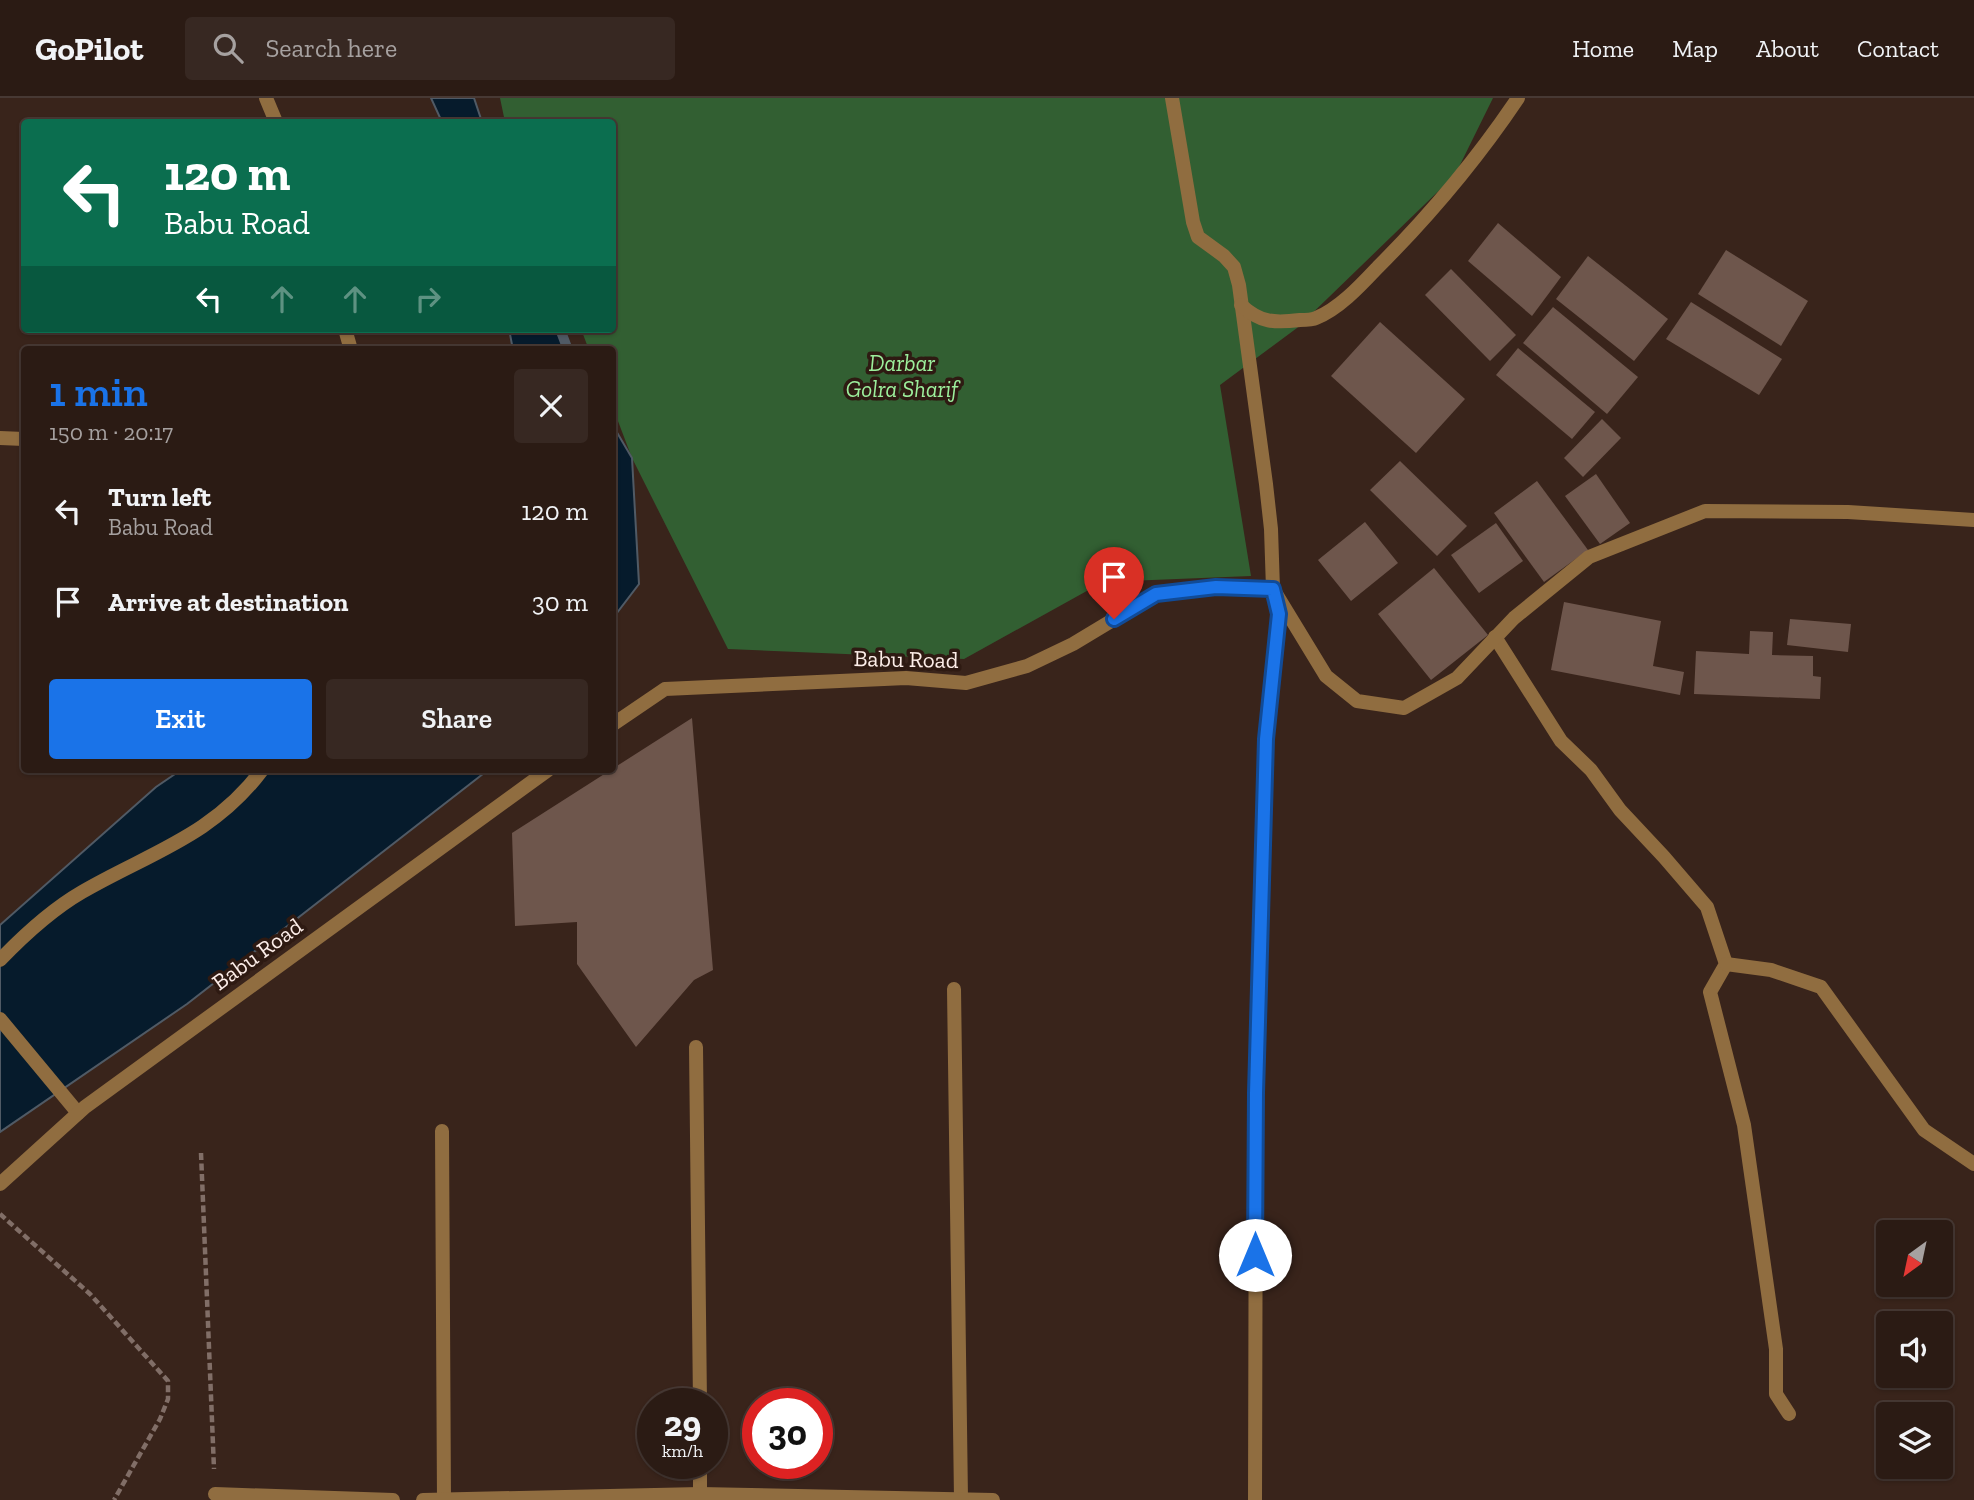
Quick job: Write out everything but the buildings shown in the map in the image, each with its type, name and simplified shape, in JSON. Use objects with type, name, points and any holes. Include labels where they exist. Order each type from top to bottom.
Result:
[{"type":"street","points":[[266,98],[275,119]]},
{"type":"street","points":[[1172,98],[1193,222],[1199,237],[1234,267],[1266,484],[1273,589],[1279,614],[1266,739],[1256,1093],[1255,1500]]},
{"type":"street","points":[[1241,304],[1250,313],[1269,322],[1288,322],[1315,318],[1347,298],[1462,175],[1518,98]]},
{"type":"street","points":[[0,438],[21,439]]},
{"type":"street","points":[[1273,589],[1326,676],[1357,701],[1404,708],[1457,678],[1514,618],[1589,557],[1705,511],[1848,512],[1974,520]]},
{"type":"street","name":"Babu Road","points":[[616,722],[665,688],[906,678],[966,684],[1027,666],[1073,644],[1156,594],[1216,587],[1273,589]]},
{"type":"street","points":[[1495,637],[1561,741],[1591,770],[1620,810],[1707,906],[1726,964],[1710,992],[1744,1125],[1776,1349],[1776,1394],[1789,1414]]},
{"type":"street","points":[[0,960],[55,909],[199,830],[232,805],[260,773]]},
{"type":"street","name":"Babu Road","points":[[0,1184],[78,1113],[544,773]]},
{"type":"street","points":[[1726,964],[1771,970],[1821,987],[1923,1130],[1974,1164]]},
{"type":"street","points":[[954,989],[961,1499]]},
{"type":"street","points":[[2,1022],[78,1113]]},
{"type":"street","points":[[696,1047],[699,1388]]},
{"type":"street","points":[[442,1131],[444,1500]]},
{"type":"street","points":[[700,1479],[700,1494]]},
{"type":"street","points":[[215,1494],[393,1500]]},
{"type":"street","points":[[423,1500],[700,1494],[993,1500]]},
{"type":"path","points":[[201,1153],[215,1494]]},
{"type":"path","points":[[0,1214],[90,1294],[168,1381],[168,1399],[160,1419],[114,1500]]},
{"type":"green space","name":"Darbar Golra Sharif","points":[[500,98],[1493,98],[1455,175],[1297,328],[1220,385],[1251,576],[1103,582],[964,659],[728,649],[632,458],[616,416],[616,346],[587,346],[583,333],[616,333],[616,119],[504,119]]},
{"type":"water","points":[[431,98],[474,98],[481,119],[441,119]]},
{"type":"water","points":[[510,333],[562,333],[568,346],[512,346]]},
{"type":"water","points":[[616,431],[632,458],[639,584],[616,614]]},
{"type":"water","points":[[177,773],[484,773],[187,1004],[0,1132],[0,925],[156,787]]},
{"type":"waterway","points":[[562,333],[566,346]]},
{"type":"route","points":[[1114,619],[1156,594],[1216,587],[1273,589],[1279,614],[1266,739],[1256,1093],[1255,1255]]}]
